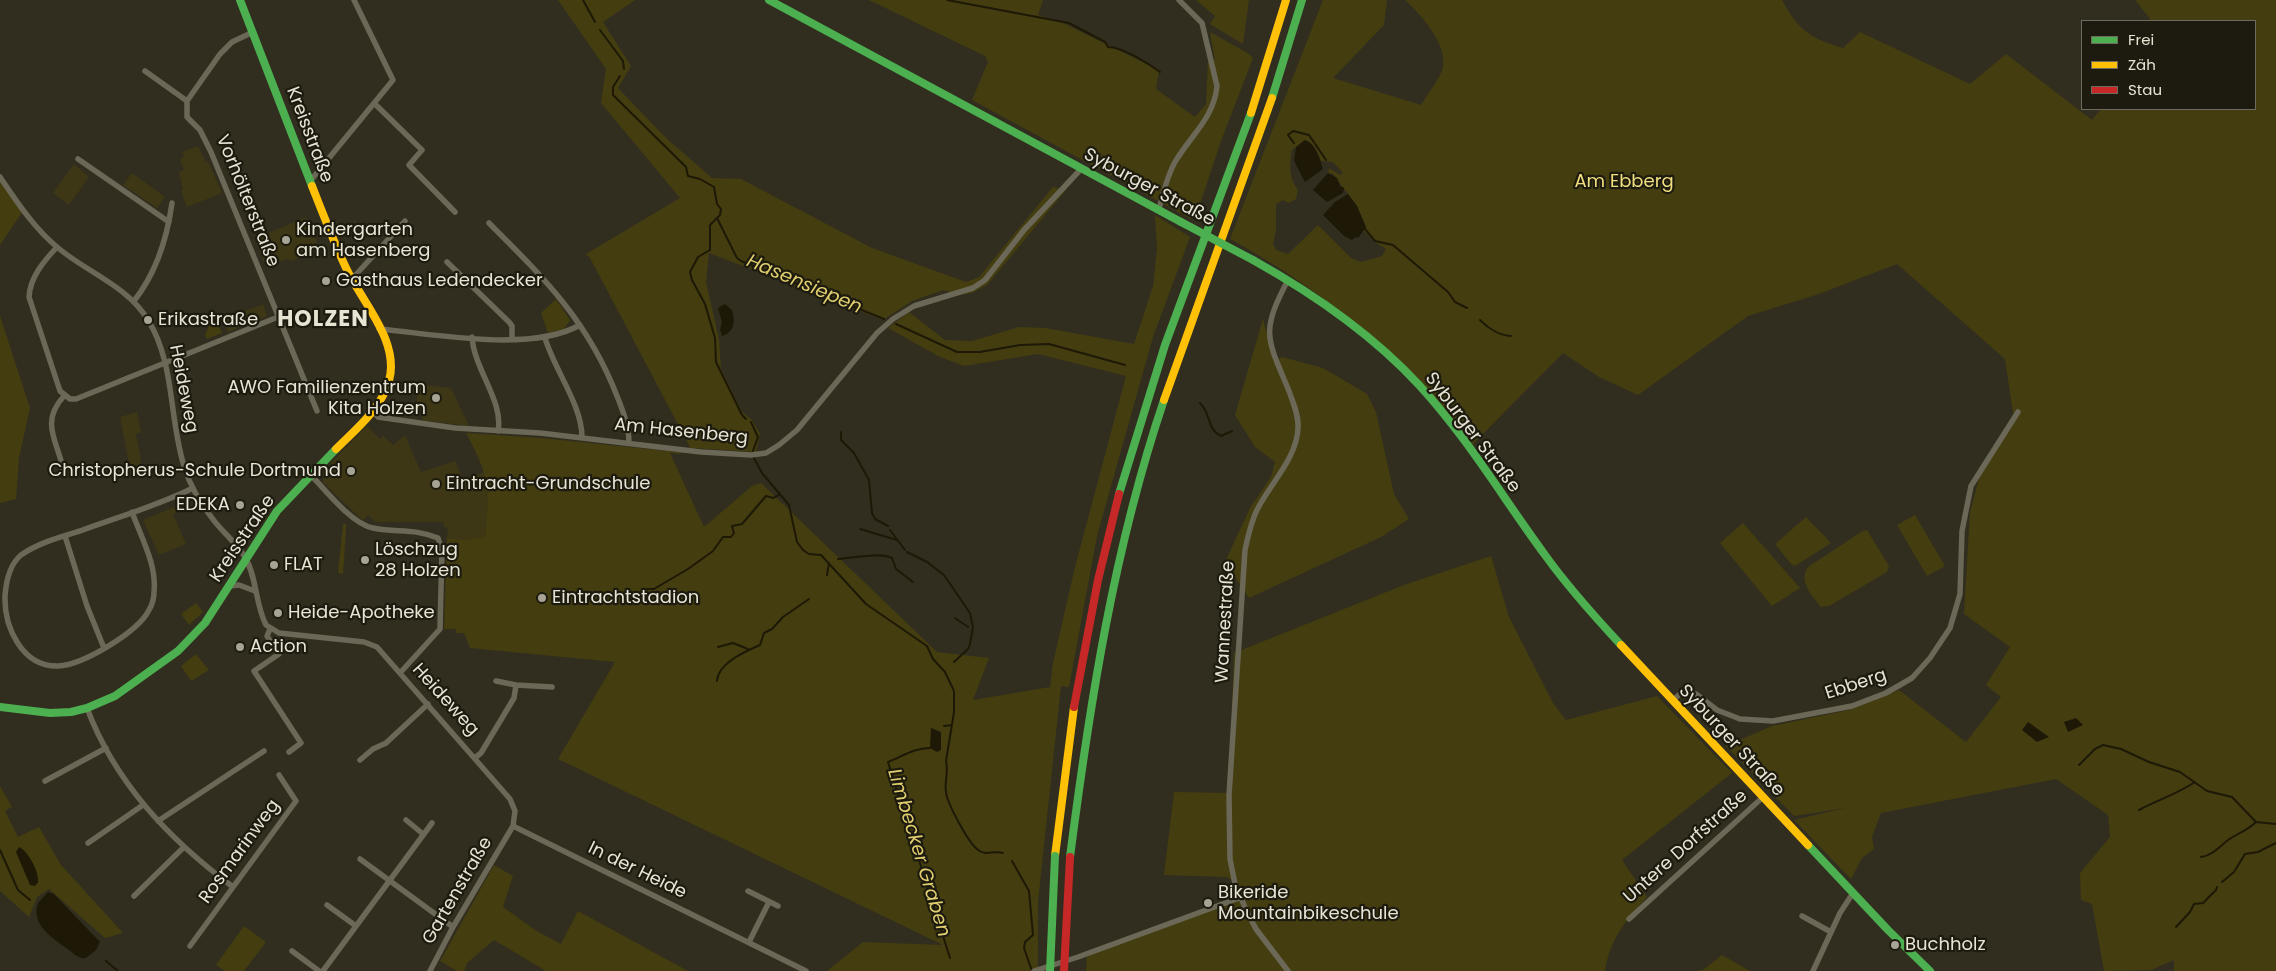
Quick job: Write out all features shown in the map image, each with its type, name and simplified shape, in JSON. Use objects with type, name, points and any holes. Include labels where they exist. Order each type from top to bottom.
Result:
[{"type":"main road","name":"Kreisstraße","points":[[0,707],[50,714],[87,708],[115,696],[178,651],[205,624],[277,511],[373,412],[384,396],[391,369],[389,353],[379,329],[351,280],[240,0]]},
{"type":"main road","points":[[1218,200],[1234,142],[1280,0]]},
{"type":"main road","points":[[1050,971],[1055,856],[1068,742],[1099,567],[1141,416],[1218,200],[1246,128],[1286,0]]},
{"type":"main road","points":[[1064,971],[1070,857],[1097,662],[1113,583],[1132,508],[1187,332],[1266,116],[1302,0]]},
{"type":"main road","points":[[1296,19],[1309,0]]},
{"type":"main road","name":"Syburger Straße","points":[[771,1],[1253,260],[1288,280],[1344,318],[1416,382],[1458,432],[1564,581],[1852,893],[1930,971]]},
{"type":"street","points":[[311,180],[390,85],[392,76],[354,0]]},
{"type":"street","points":[[1159,209],[1174,164],[1209,117],[1216,95],[1216,86],[1204,27],[1179,0]]},
{"type":"street","points":[[145,71],[187,101],[220,54],[232,42],[253,32]]},
{"type":"street","name":"Vorhölterstraße","points":[[187,101],[187,117],[204,136],[316,411]]},
{"type":"street","points":[[375,104],[422,150],[409,165],[455,212]]},
{"type":"street","points":[[78,159],[170,222]]},
{"type":"street","name":"Am Hasenberg","points":[[373,412],[378,417],[455,428],[582,437],[734,454],[759,455],[770,451],[797,430],[878,333],[893,319],[914,306],[973,288],[985,280],[1024,230],[1081,169]]},
{"type":"street","name":"Heideweg","points":[[0,177],[23,211],[57,247],[134,302],[156,333],[165,364],[178,446],[193,488],[214,521],[246,558],[264,620],[270,629],[279,633],[372,644],[377,647],[476,758],[513,805],[515,816],[513,826]]},
{"type":"street","points":[[134,302],[143,290],[160,258],[170,222],[172,203]]},
{"type":"street","points":[[351,280],[404,221]]},
{"type":"street","points":[[489,223],[557,292],[580,325],[611,380],[628,427],[628,443]]},
{"type":"street","points":[[57,247],[35,276],[29,287],[29,297],[53,374],[60,391],[70,399],[76,399],[165,364],[278,317]]},
{"type":"street","points":[[447,262],[509,322],[512,326],[512,340]]},
{"type":"street","name":"Wannestraße","points":[[1288,280],[1270,316],[1268,327],[1271,346],[1293,402],[1298,429],[1293,449],[1253,518],[1245,550],[1229,795],[1230,859],[1239,898],[1256,929],[1288,971]]},
{"type":"street","points":[[379,329],[512,340],[545,338],[564,333],[580,325]]},
{"type":"street","points":[[472,337],[476,360],[497,411],[498,430]]},
{"type":"street","points":[[545,338],[556,370],[574,404],[582,428],[582,437]]},
{"type":"street","points":[[64,396],[56,406],[51,423],[64,474]]},
{"type":"street","name":"Ebberg","points":[[1673,700],[1681,693],[1692,693],[1726,715],[1748,720],[1773,721],[1852,706],[1886,693],[1912,678],[1930,658],[1950,628],[1960,594],[1962,531],[1972,486],[1979,470],[2018,412]]},
{"type":"street","points":[[311,475],[361,523],[374,528],[411,530],[438,538],[442,550],[440,629],[400,673]]},
{"type":"street","points":[[132,512],[154,575],[152,602],[142,620],[125,635],[104,648],[70,664],[48,666],[39,662],[21,649],[9,623],[5,608],[6,592],[14,564],[26,552],[193,488]]},
{"type":"street","points":[[65,536],[87,606],[104,648]]},
{"type":"street","points":[[229,586],[239,585],[255,592]]},
{"type":"street","points":[[270,629],[267,636],[279,654],[254,671],[302,743],[288,752]]},
{"type":"street","points":[[496,681],[516,685],[552,687]]},
{"type":"street","points":[[476,758],[514,698],[516,685]]},
{"type":"street","points":[[360,760],[373,749],[386,743],[428,704]]},
{"type":"street","points":[[87,708],[106,748],[143,805],[184,848],[232,887]]},
{"type":"street","points":[[45,781],[106,748]]},
{"type":"street","points":[[158,822],[264,751]]},
{"type":"street","name":"Rosmarinweg","points":[[190,946],[296,801],[279,775]]},
{"type":"street","name":"Untere Dorfstraße","points":[[1629,919],[1763,797]]},
{"type":"street","points":[[88,843],[143,805]]},
{"type":"street","points":[[406,820],[423,834]]},
{"type":"street","points":[[324,971],[432,823]]},
{"type":"street","name":"Gartenstraße","points":[[430,971],[453,927],[513,826]]},
{"type":"street","name":"In der Heide","points":[[513,826],[806,971]]},
{"type":"street","points":[[134,896],[184,848]]},
{"type":"street","points":[[360,859],[453,927]]},
{"type":"street","points":[[748,892],[778,906]]},
{"type":"street","points":[[1813,971],[1830,932],[1852,893]]},
{"type":"street","points":[[1035,970],[1078,957],[1239,898]]},
{"type":"street","points":[[749,942],[769,902]]},
{"type":"street","points":[[327,905],[356,926]]},
{"type":"street","points":[[1802,916],[1830,932]]},
{"type":"street","points":[[292,951],[319,971]]},
{"type":"shaded area","points":[[1305,140],[1315,148],[1323,169],[1305,182],[1294,161],[1296,147]]},
{"type":"shaded area","points":[[198,146],[206,162],[208,161],[222,193],[187,207],[181,191],[183,189],[179,172],[184,170],[180,159],[184,157],[182,152]]},
{"type":"shaded area","points":[[74,164],[89,177],[69,205],[53,193]]},
{"type":"shaded area","points":[[132,173],[165,197],[157,208],[123,185]]},
{"type":"shaded area","points":[[1328,173],[1337,178],[1340,186],[1344,188],[1343,193],[1327,202],[1313,190]]},
{"type":"shaded area","points":[[1348,194],[1357,206],[1366,227],[1358,238],[1356,237],[1352,240],[1344,236],[1323,215],[1335,202]]},
{"type":"shaded area","name":"Kindergarten am Hasenberg","points":[[306,217],[317,242],[294,261],[287,259],[280,262],[278,257],[264,263],[255,239]]},
{"type":"shaded area","points":[[263,304],[267,316],[228,332],[223,320]]},
{"type":"shaded area","points":[[725,304],[732,310],[734,322],[729,332],[722,336],[720,330],[722,322],[718,308]]},
{"type":"shaded area","name":"AWO Familienzentrum Kita Holzen","points":[[417,384],[451,388],[469,426],[422,420],[423,408],[417,407]]},
{"type":"shaded area","points":[[137,412],[141,432],[136,434],[143,472],[131,474],[120,417]]},
{"type":"shaded area","name":"Eintracht-Grundschule","points":[[367,426],[380,439],[383,436],[393,445],[405,435],[421,472],[455,461],[463,480],[485,472],[489,495],[485,538],[465,540],[447,538],[448,528],[444,527],[443,522],[375,522],[368,515],[363,520],[355,513],[323,482],[324,476],[321,473]]},
{"type":"shaded area","points":[[174,507],[177,512],[173,514],[186,544],[159,555],[143,520]]},
{"type":"shaded area","points":[[2076,718],[2083,725],[2068,732],[2064,722]]},
{"type":"shaded area","points":[[2028,722],[2049,737],[2037,742],[2022,730]]},
{"type":"shaded area","points":[[931,728],[941,732],[941,750],[937,752],[930,748]]},
{"type":"shaded area","points":[[19,847],[26,853],[35,867],[38,882],[35,886],[30,885],[16,852]]},
{"type":"shaded area","points":[[48,892],[54,894],[100,942],[96,950],[86,958],[75,955],[50,936],[40,925],[36,911],[38,903]]},
{"type":"green space","points":[[558,0],[635,0],[603,22],[631,66],[618,88],[666,138],[712,178],[741,179],[872,248],[966,282],[979,277],[1053,187],[1066,190],[987,285],[972,293],[960,295],[943,290],[912,301],[883,320],[709,253],[706,282],[719,339],[721,369],[742,412],[752,420],[760,434],[756,452],[693,448],[679,454],[670,453],[704,527],[752,486],[761,483],[937,652],[989,658],[973,700],[1050,687],[1053,663],[1075,567],[1126,376],[1038,354],[964,366],[938,356],[888,328],[909,312],[945,340],[972,341],[1019,327],[1045,328],[1134,344],[1153,286],[1157,248],[1155,215],[1190,237],[1153,337],[1097,536],[1069,687],[1061,686],[1038,902],[1038,971],[827,971],[863,942],[943,945],[558,759],[615,662],[470,648],[464,633],[456,633],[456,629],[444,629],[447,538],[465,540],[485,537],[488,506],[486,483],[480,461],[466,433],[541,438],[677,452],[690,447],[590,258],[586,254],[680,198],[601,103],[606,69]]},
{"type":"green space","points":[[869,0],[1043,0],[1038,15],[1061,22],[1159,70],[1156,89],[1195,117],[1206,104],[1208,58],[1215,60],[1210,32],[1249,54],[1253,58],[1221,141],[1200,204],[1191,219],[972,100],[988,62],[985,56]]},
{"type":"green space","points":[[1196,0],[1249,0],[1243,44],[1210,24],[1215,16]]},
{"type":"green space","name":"Am Ebberg","points":[[1323,0],[1387,0],[1384,25],[1333,78],[1421,105],[1440,75],[1443,67],[1443,58],[1437,39],[1425,21],[1405,0],[1782,0],[1800,26],[1806,32],[1822,41],[1843,48],[1860,32],[1970,84],[2006,54],[2092,120],[2100,110],[2256,110],[2256,20],[2150,20],[2135,0],[2276,0],[2276,971],[2174,971],[2174,960],[2151,970],[2104,971],[2092,904],[2081,900],[2080,873],[2110,837],[2108,815],[2056,779],[1881,813],[1872,837],[1874,849],[1862,858],[1851,879],[1794,820],[1845,808],[1794,816],[1726,746],[1772,726],[1849,710],[1899,690],[1966,742],[2001,697],[1986,685],[2010,647],[1964,614],[1970,512],[1980,475],[2018,416],[2013,413],[2005,359],[1897,264],[1819,294],[1748,316],[1638,395],[1599,377],[1563,353],[1471,446],[1394,361],[1367,335],[1302,283],[1230,239]],"holes":[[[1305,140],[1311,143],[1321,161],[1333,162],[1343,173],[1340,175],[1329,168],[1328,173],[1333,174],[1357,206],[1366,227],[1364,231],[1376,243],[1386,249],[1382,256],[1361,262],[1351,258],[1318,225],[1288,254],[1276,250],[1273,244],[1276,230],[1276,204],[1283,200],[1289,203],[1296,199],[1298,190],[1290,171],[1292,150]]]},
{"type":"green space","points":[[0,177],[23,211],[0,245]]},
{"type":"green space","points":[[556,299],[570,320],[564,329],[548,333],[541,313]]},
{"type":"green space","points":[[0,316],[30,408],[19,458],[16,499],[0,503]]},
{"type":"green space","points":[[215,317],[222,333],[207,339],[205,335],[212,319]]},
{"type":"green space","points":[[1263,319],[1274,362],[1282,357],[1323,368],[1367,394],[1376,412],[1394,494],[1409,519],[1381,537],[1249,598],[1225,562],[1250,508],[1271,477],[1275,462],[1255,447],[1235,415]]},
{"type":"green space","points":[[1915,515],[1945,566],[1927,576],[1897,525]]},
{"type":"green space","points":[[1806,517],[1831,543],[1795,566],[1791,564],[1775,544]]},
{"type":"green space","points":[[1743,523],[1800,588],[1772,606],[1720,543]]},
{"type":"green space","points":[[343,524],[346,524],[346,530],[343,574],[338,573]]},
{"type":"green space","points":[[1867,530],[1889,566],[1887,572],[1829,606],[1821,607],[1807,588],[1805,572],[1808,567]]},
{"type":"green space","points":[[1491,556],[1509,617],[1553,703],[1566,720],[1657,696],[1732,773],[1622,860],[1647,897],[1620,931],[1611,949],[1605,971],[1086,971],[1087,955],[1239,898],[1236,883],[1227,877],[1164,875],[1174,792],[1229,793],[1234,653],[1404,585]]},
{"type":"green space","points":[[196,603],[203,612],[189,625],[181,614]]},
{"type":"green space","points":[[196,654],[209,670],[191,681],[181,666]]},
{"type":"green space","points":[[0,786],[12,807],[5,811],[18,837],[39,827],[61,865],[123,933],[105,938],[49,889],[37,897],[29,917],[0,891]]},
{"type":"green space","points":[[494,865],[513,876],[503,907],[535,930],[561,944],[578,911],[688,971],[546,971],[494,940],[467,963],[464,971],[457,971],[440,961]]},
{"type":"green space","points":[[244,926],[266,942],[244,971],[225,971],[216,965]]},
{"type":"green space","points":[[1722,955],[1750,971],[1696,971],[1703,970]]},
{"type":"waterway","points":[[583,0],[595,22]]},
{"type":"waterway","points":[[947,0],[1069,23],[1105,42],[1108,47],[1142,60],[1160,72]]},
{"type":"waterway","points":[[600,30],[623,61],[624,69]]},
{"type":"waterway","points":[[620,76],[613,87],[613,95],[686,167],[688,176],[700,179],[714,187],[717,204],[721,209],[720,215],[710,225],[710,250],[698,257],[690,272],[692,280],[705,304],[715,338],[716,362],[742,415],[746,419]]},
{"type":"waterway","points":[[1294,143],[1288,135],[1293,131],[1309,135],[1326,160]]},
{"type":"waterway","name":"Hasensiepen","points":[[717,218],[737,258],[741,261],[884,319]]},
{"type":"waterway","points":[[1365,229],[1375,241],[1393,245],[1448,292],[1455,302],[1467,308]]},
{"type":"waterway","points":[[1480,320],[1494,331],[1511,336]]},
{"type":"waterway","name":"Hasensiepen","points":[[896,324],[957,352],[980,352],[1020,345],[1049,344],[1125,365]]},
{"type":"waterway","name":"Hasensiepen","points":[[1200,403],[1206,412],[1213,430],[1221,436],[1232,431]]},
{"type":"waterway","points":[[751,422],[758,437],[753,451]]},
{"type":"waterway","points":[[841,432],[841,440],[854,453],[869,480],[872,513],[875,519],[888,526]]},
{"type":"waterway","points":[[754,458],[762,473],[789,505],[797,542],[803,550],[809,554],[821,555],[866,604],[927,646],[933,659],[945,672],[954,691],[954,712],[946,761],[947,797],[973,845],[983,853],[1003,853]]},
{"type":"waterway","points":[[647,589],[654,589],[688,569],[713,551],[723,537],[731,537],[734,533],[732,526],[742,524],[766,496],[773,498],[779,495]]},
{"type":"waterway","points":[[860,529],[897,540]]},
{"type":"waterway","points":[[890,530],[905,550]]},
{"type":"waterway","points":[[907,552],[927,562],[944,575],[970,613],[973,627],[970,644],[968,649],[954,662]]},
{"type":"waterway","points":[[838,559],[873,555],[887,556],[892,558],[896,569],[913,582]]},
{"type":"waterway","points":[[827,575],[829,563]]},
{"type":"waterway","points":[[717,681],[727,663],[760,645],[764,633],[772,629],[783,617],[809,599]]},
{"type":"waterway","points":[[955,618],[968,627]]},
{"type":"waterway","points":[[718,647],[733,643],[748,649]]},
{"type":"waterway","name":"Limbecker Graben","points":[[944,726],[952,725]]},
{"type":"waterway","points":[[2079,765],[2095,749],[2103,745],[2121,749],[2149,762],[2180,772],[2207,791],[2232,797],[2256,822],[2276,824]]},
{"type":"waterway","name":"Limbecker Graben","points":[[930,748],[914,751],[888,762],[950,958]]},
{"type":"waterway","points":[[2139,810],[2195,782]]},
{"type":"waterway","points":[[2201,857],[2212,853],[2256,822]]},
{"type":"waterway","points":[[2222,882],[2234,872],[2245,854],[2258,852],[2276,843]]},
{"type":"waterway","points":[[0,850],[18,890],[30,900]]},
{"type":"waterway","points":[[1012,861],[1029,891],[1033,935],[1025,942],[1024,948],[1032,971]]},
{"type":"waterway","points":[[2176,927],[2190,912],[2194,904],[2203,903],[2217,887]]},
{"type":"waterway","points":[[106,961],[118,971]]},
{"type":"traffic: fast","points":[[240,0],[312,186]]},
{"type":"traffic: fast","points":[[769,0],[1181,222]]},
{"type":"traffic: fast","points":[[1272,98],[1302,0]]},
{"type":"traffic: fast","points":[[1119,494],[1165,345],[1251,113]]},
{"type":"traffic: fast","points":[[1181,222],[1253,260]]},
{"type":"traffic: fast","points":[[1253,260],[1341,316],[1401,366],[1453,425],[1563,578],[1621,645]]},
{"type":"traffic: fast","points":[[1070,857],[1095,683],[1106,626],[1131,512],[1164,400]]},
{"type":"traffic: fast","points":[[0,707],[50,713],[71,712],[87,708],[115,696],[178,651],[205,623],[277,511],[336,449]]},
{"type":"traffic: fast","points":[[1808,845],[1888,930],[1930,971]]},
{"type":"traffic: fast","points":[[1050,971],[1055,856]]},
{"type":"traffic: slow","points":[[1251,113],[1286,0]]},
{"type":"traffic: slow","points":[[1164,400],[1272,98]]},
{"type":"traffic: slow","points":[[312,186],[347,270],[385,337],[391,366],[389,381],[380,401],[367,418],[336,449]]},
{"type":"traffic: slow","points":[[1621,645],[1808,845]]},
{"type":"traffic: slow","points":[[1055,856],[1074,707]]},
{"type":"traffic: jam","points":[[1074,707],[1098,580],[1119,494]]},
{"type":"traffic: jam","points":[[1064,971],[1070,857]]},
{"type":"place","name":"Kindergarten am Hasenberg","points":[[286,240]]},
{"type":"place","name":"Gasthaus Ledendecker","points":[[326,281]]},
{"type":"place","name":"Erikastraße","points":[[148,320]]},
{"type":"place","name":"AWO Familienzentrum Kita Holzen","points":[[436,398]]},
{"type":"place","name":"Christopherus-Schule Dortmund","points":[[351,471]]},
{"type":"place","name":"Eintracht-Grundschule","points":[[436,484]]},
{"type":"place","name":"EDEKA","points":[[240,505]]},
{"type":"place","name":"Löschzug 28 Holzen","points":[[365,560]]},
{"type":"place","name":"FLAT","points":[[274,565]]},
{"type":"place","name":"Eintrachtstadion","points":[[542,598]]},
{"type":"place","name":"Heide-Apotheke","points":[[278,613]]},
{"type":"place","name":"Action","points":[[240,647]]},
{"type":"place","name":"Bikeride Mountainbikeschule","points":[[1208,903]]},
{"type":"place","name":"Buchholz","points":[[1895,945]]},
{"type":"district","name":"HOLZEN","points":[[323,320]]}]
